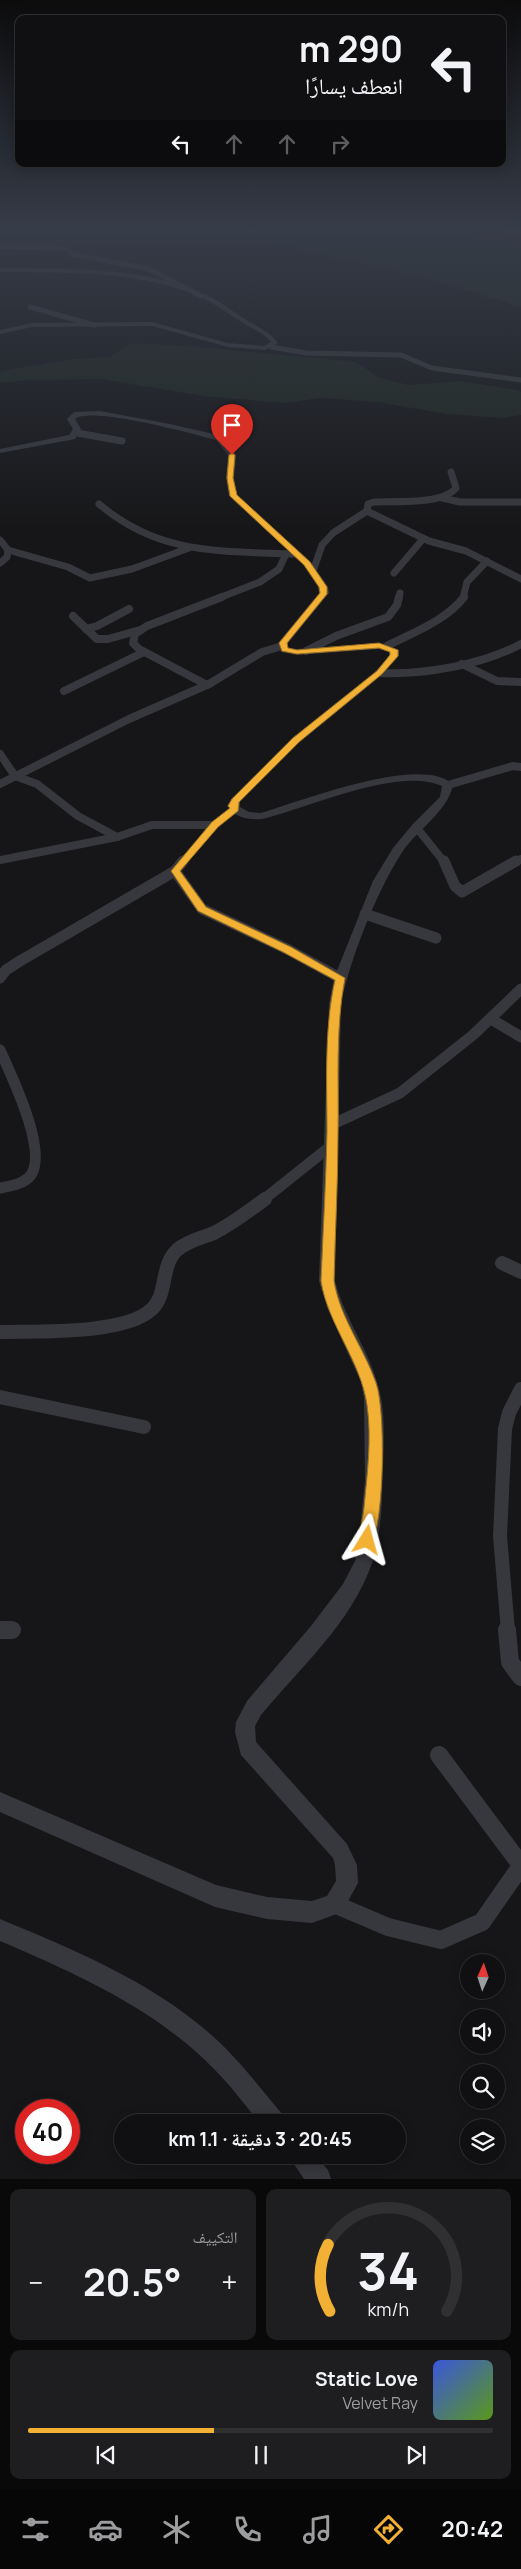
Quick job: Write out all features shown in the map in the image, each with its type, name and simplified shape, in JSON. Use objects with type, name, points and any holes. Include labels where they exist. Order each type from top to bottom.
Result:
[{"type":"street","points":[[0,332],[15,329]]},
{"type":"street","points":[[169,329],[228,345],[252,348],[271,347],[306,353],[401,355],[432,368],[521,380]]},
{"type":"street","points":[[256,329],[273,339],[276,343],[271,347]]},
{"type":"street","points":[[0,784],[94,739],[129,719],[208,685],[269,647],[282,646],[324,593],[313,571],[292,554],[233,496],[230,478],[232,455],[219,438],[170,426],[92,413],[73,416],[71,419],[77,429],[77,433]]},
{"type":"street","points":[[0,451],[62,441],[77,433],[122,441]]},
{"type":"street","points":[[442,498],[450,495],[456,488],[451,472]]},
{"type":"street","points":[[367,511],[368,504],[374,502],[442,498],[460,502],[521,502]]},
{"type":"street","points":[[99,504],[111,516],[130,528],[189,548],[292,554]]},
{"type":"street","points":[[313,571],[322,545],[333,533],[359,514],[367,511],[423,538],[466,551],[521,579]]},
{"type":"street","points":[[394,573],[423,538]]},
{"type":"street","points":[[0,540],[8,550],[68,567],[90,578],[132,569],[189,548]]},
{"type":"street","points":[[0,563],[7,557],[8,550]]},
{"type":"street","points":[[73,616],[97,639],[108,639],[140,630],[260,582],[278,569],[292,554]]},
{"type":"street","points":[[282,646],[284,650],[306,652],[387,646],[427,625],[458,605],[465,595],[467,582],[486,562]]},
{"type":"street","points":[[306,652],[336,636],[388,617],[397,605],[400,592]]},
{"type":"street","points":[[86,629],[105,622],[129,609]]},
{"type":"street","points":[[140,630],[132,638],[133,643],[144,652],[208,685]]},
{"type":"street","points":[[379,673],[403,675],[462,664],[510,650],[521,644]]},
{"type":"street","points":[[235,809],[233,806],[235,801],[296,740],[379,673],[394,656],[394,650],[387,646]]},
{"type":"street","points":[[64,691],[144,652]]},
{"type":"street","points":[[462,664],[490,680],[501,683],[521,682]]},
{"type":"street","points":[[0,754],[15,776],[51,793],[78,816],[117,837]]},
{"type":"street","points":[[235,809],[251,816],[262,816],[351,788],[384,781],[426,777],[436,778],[448,785],[518,766]]},
{"type":"street","points":[[0,1802],[215,1896],[267,1908],[312,1912],[334,1904],[347,1883],[346,1865],[340,1851],[248,1748],[243,1734],[250,1713],[327,1621],[359,1575],[365,1555],[376,1436],[374,1406],[369,1383],[331,1300],[328,1281],[334,1013],[340,978],[365,914],[388,864],[416,827],[445,798],[448,785]]},
{"type":"street","points":[[0,978],[6,970],[20,961],[175,871],[215,824],[235,809]]},
{"type":"street","points":[[0,860],[117,837],[152,825],[215,824]]},
{"type":"street","points":[[416,827],[443,860],[455,886],[462,892],[487,876],[521,859]]},
{"type":"street","points":[[175,871],[202,909],[340,978]]},
{"type":"street","points":[[365,914],[436,938]]},
{"type":"street","points":[[0,962],[20,961]]},
{"type":"street","points":[[333,1124],[400,1093],[491,1019],[521,990]]},
{"type":"street","points":[[491,1019],[521,1037]]},
{"type":"street","points":[[0,1050],[16,1086],[27,1122],[35,1164],[31,1173],[21,1184],[0,1188]]},
{"type":"street","points":[[0,1332],[78,1330],[112,1325],[144,1316],[157,1301],[166,1269],[176,1250],[219,1231],[264,1201],[332,1145]]},
{"type":"street","points":[[502,1263],[521,1272]]},
{"type":"street","points":[[521,1389],[509,1413],[505,1429],[500,1536],[510,1662],[521,1677]]},
{"type":"street","points":[[0,1397],[144,1428]]},
{"type":"street","points":[[334,1904],[388,1927],[442,1940],[482,1922],[521,1866],[439,1755]]},
{"type":"street","points":[[0,1930],[84,1965],[148,2001],[182,2025],[222,2060],[267,2114]]},
{"type":"street","points":[[307,2164],[319,2179]]},
{"type":"shaded area","points":[[132,343],[187,346],[356,362],[378,377],[408,385],[461,381],[517,390],[521,392],[521,415],[502,418],[446,414],[378,402],[321,398],[284,403],[204,396],[101,379],[30,380],[0,383],[0,371],[75,359],[110,357]]},
{"type":"route","points":[[232,455],[233,462],[230,478],[233,496],[264,522],[307,563],[323,587],[324,593],[283,643],[284,650],[297,652],[385,646],[394,650],[394,656],[379,673],[296,740],[235,801],[233,806],[235,809],[215,824],[175,871],[202,909],[340,978],[335,1004],[332,1059],[333,1134],[327,1248],[328,1281],[331,1300],[369,1383],[374,1406],[376,1436],[367,1540]]}]
